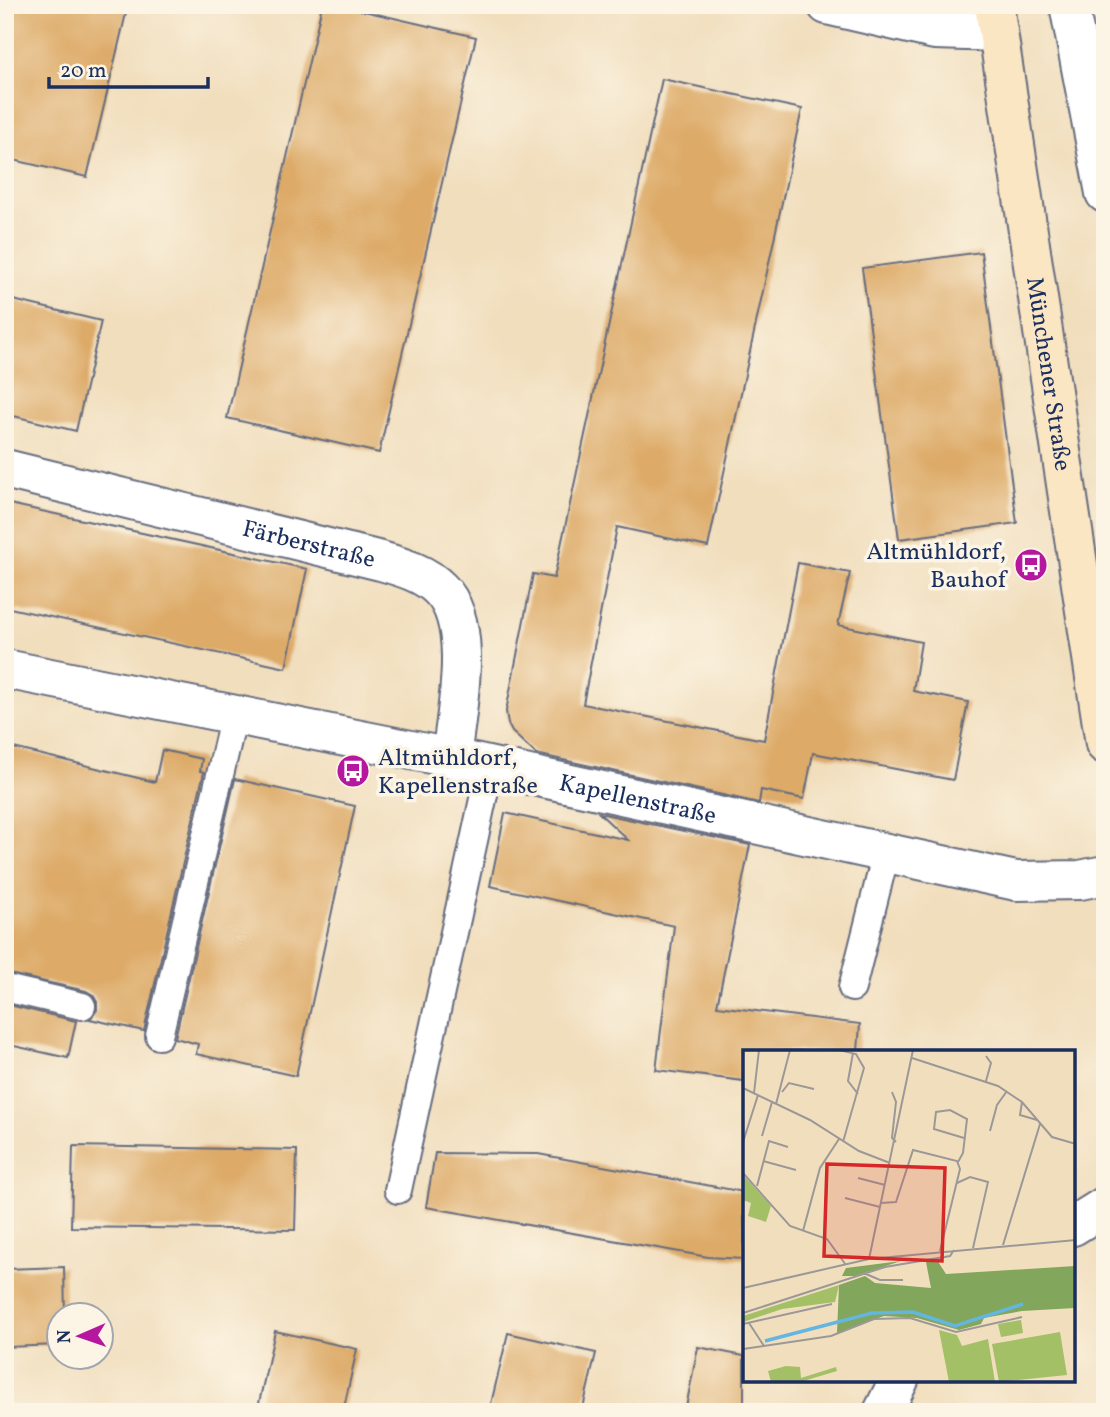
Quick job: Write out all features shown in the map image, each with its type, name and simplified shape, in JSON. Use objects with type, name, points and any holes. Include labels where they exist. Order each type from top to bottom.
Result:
[{"type":"street","points":[[827,5],[935,30],[996,19]]},
{"type":"street","points":[[1069,5],[1105,193]]},
{"type":"street","name":"Münchener Straße","points":[[996,19],[1105,744]]},
{"type":"street","name":"Färberstraße","points":[[5,469],[381,561],[426,578],[442,590],[453,608],[460,641],[459,688],[451,758]]},
{"type":"street","name":"Kapellenstraße","points":[[5,668],[451,758],[1016,881],[1080,880],[1105,875]]},
{"type":"street","points":[[1075,1225],[1105,1206]]},
{"type":"street","points":[[883,1412],[898,1382]]},
{"type":"lane","points":[[159,1036],[234,715]]},
{"type":"lane","points":[[398,1190],[490,767]]},
{"type":"lane","points":[[852,988],[886,853]]},
{"type":"lane","points":[[5,988],[82,1006]]},
{"type":"building","points":[[5,5],[128,5],[87,177],[5,158]]},
{"type":"building","points":[[322,5],[338,5],[476,37],[379,453],[227,418]]},
{"type":"building","points":[[662,79],[802,109],[708,547],[617,527],[583,704],[764,740],[798,563],[850,573],[838,625],[921,642],[913,691],[968,702],[953,780],[813,753],[804,799],[761,790],[759,803],[536,754],[512,732],[508,724],[506,711],[533,574],[554,578]]},
{"type":"building","points":[[981,252],[1017,523],[899,539],[862,268]]},
{"type":"building","points":[[5,298],[101,321],[76,431],[5,414]]},
{"type":"building","points":[[5,503],[307,569],[286,668],[5,607]]},
{"type":"building","points":[[5,746],[155,782],[162,750],[202,759],[200,771],[204,772],[144,1031],[90,1019],[97,1010],[97,1002],[93,995],[86,991],[5,973]]},
{"type":"building","points":[[235,779],[355,806],[296,1076],[196,1054],[198,1044],[175,1038]]},
{"type":"building","points":[[505,813],[628,840],[599,813],[750,845],[717,1006],[860,1024],[858,1050],[743,1050],[743,1081],[656,1070],[674,926],[490,886]]},
{"type":"building","points":[[5,1004],[76,1021],[68,1058],[5,1044]]},
{"type":"building","points":[[73,1146],[297,1150],[295,1230],[71,1227]]},
{"type":"building","points":[[435,1153],[538,1154],[743,1192],[743,1259],[708,1257],[426,1207]]},
{"type":"building","points":[[64,1267],[65,1302],[46,1302],[46,1346],[5,1347],[5,1269]]},
{"type":"building","points":[[275,1331],[357,1349],[343,1412],[257,1412]]},
{"type":"building","points":[[508,1333],[596,1353],[582,1412],[489,1412]]},
{"type":"building","points":[[698,1347],[743,1356],[744,1412],[685,1412]]},
{"type":"place","name":"Altmühldorf, Bauhof","points":[[1031,565]]},
{"type":"place","name":"Altmühldorf, Kapellenstraße","points":[[353,771]]}]
